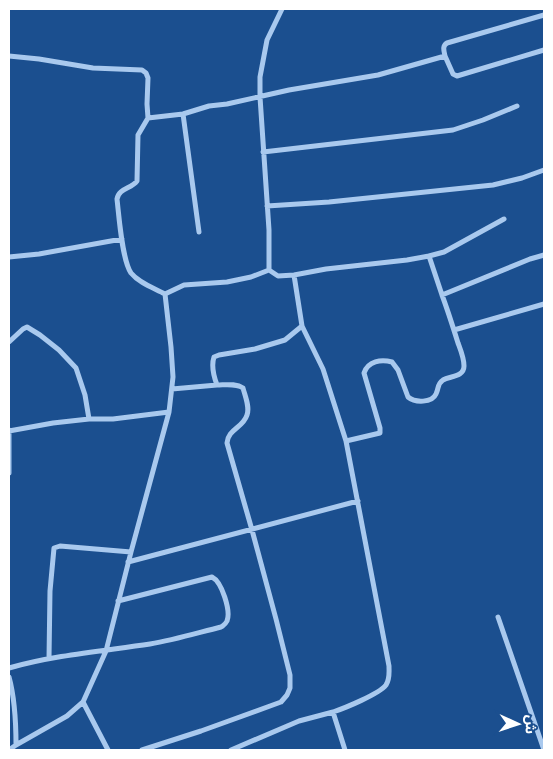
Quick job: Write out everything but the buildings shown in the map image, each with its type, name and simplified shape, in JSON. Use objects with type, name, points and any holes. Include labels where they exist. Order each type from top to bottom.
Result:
[{"type":"street","points":[[269,270],[260,77],[267,40],[282,9]]},
{"type":"street","points":[[544,15],[447,43],[443,48],[453,74],[457,76],[544,50]]},
{"type":"street","points":[[9,56],[39,58],[93,68],[142,70],[146,73],[148,78],[148,118],[138,135],[137,181],[117,195],[125,262],[132,273],[143,283],[165,294]]},
{"type":"street","points":[[148,118],[183,114],[209,106],[227,104],[289,90],[378,75],[445,56]]},
{"type":"street","points":[[263,152],[453,130],[516,106]]},
{"type":"street","points":[[183,114],[199,232]]},
{"type":"street","points":[[267,206],[329,202],[493,185],[544,170]]},
{"type":"street","points":[[269,270],[278,276],[294,275],[429,256],[444,252],[504,220]]},
{"type":"street","points":[[9,257],[39,254],[122,239]]},
{"type":"street","points":[[442,295],[544,254]]},
{"type":"street","points":[[346,441],[380,433],[364,373],[367,366],[371,363],[383,360],[392,362],[398,370],[408,398],[417,401],[433,398],[440,382],[461,374],[464,370],[463,358],[429,256]]},
{"type":"street","points":[[165,294],[184,285],[227,282],[251,277],[269,270]]},
{"type":"street","points":[[231,750],[299,721],[333,712],[369,696],[386,686],[390,677],[346,441],[323,369],[302,326],[294,275]]},
{"type":"street","points":[[9,750],[67,716],[83,702],[106,651],[169,412],[173,377],[165,294]]},
{"type":"street","points":[[454,330],[544,304]]},
{"type":"street","points":[[217,385],[212,361],[214,358],[219,355],[255,349],[285,340],[302,326]]},
{"type":"street","points":[[9,342],[23,329],[27,328],[40,335],[59,350],[76,368],[85,395],[89,419]]},
{"type":"street","points":[[142,750],[282,702],[290,688],[290,675],[276,618],[226,443],[228,435],[248,415],[243,388],[236,385],[217,385],[172,389]]},
{"type":"street","points":[[9,473],[9,430],[53,423],[89,419],[113,420],[169,412]]},
{"type":"street","points":[[128,562],[358,501]]},
{"type":"street","points":[[49,658],[50,591],[54,548],[60,546],[131,552]]},
{"type":"street","points":[[9,668],[49,658],[170,640],[221,627],[226,624],[228,615],[220,584],[216,579],[212,578],[118,601]]},
{"type":"street","points":[[498,617],[544,750]]},
{"type":"street","points":[[9,677],[15,709],[16,745]]},
{"type":"street","points":[[83,702],[108,750]]},
{"type":"street","points":[[333,712],[345,750]]}]
